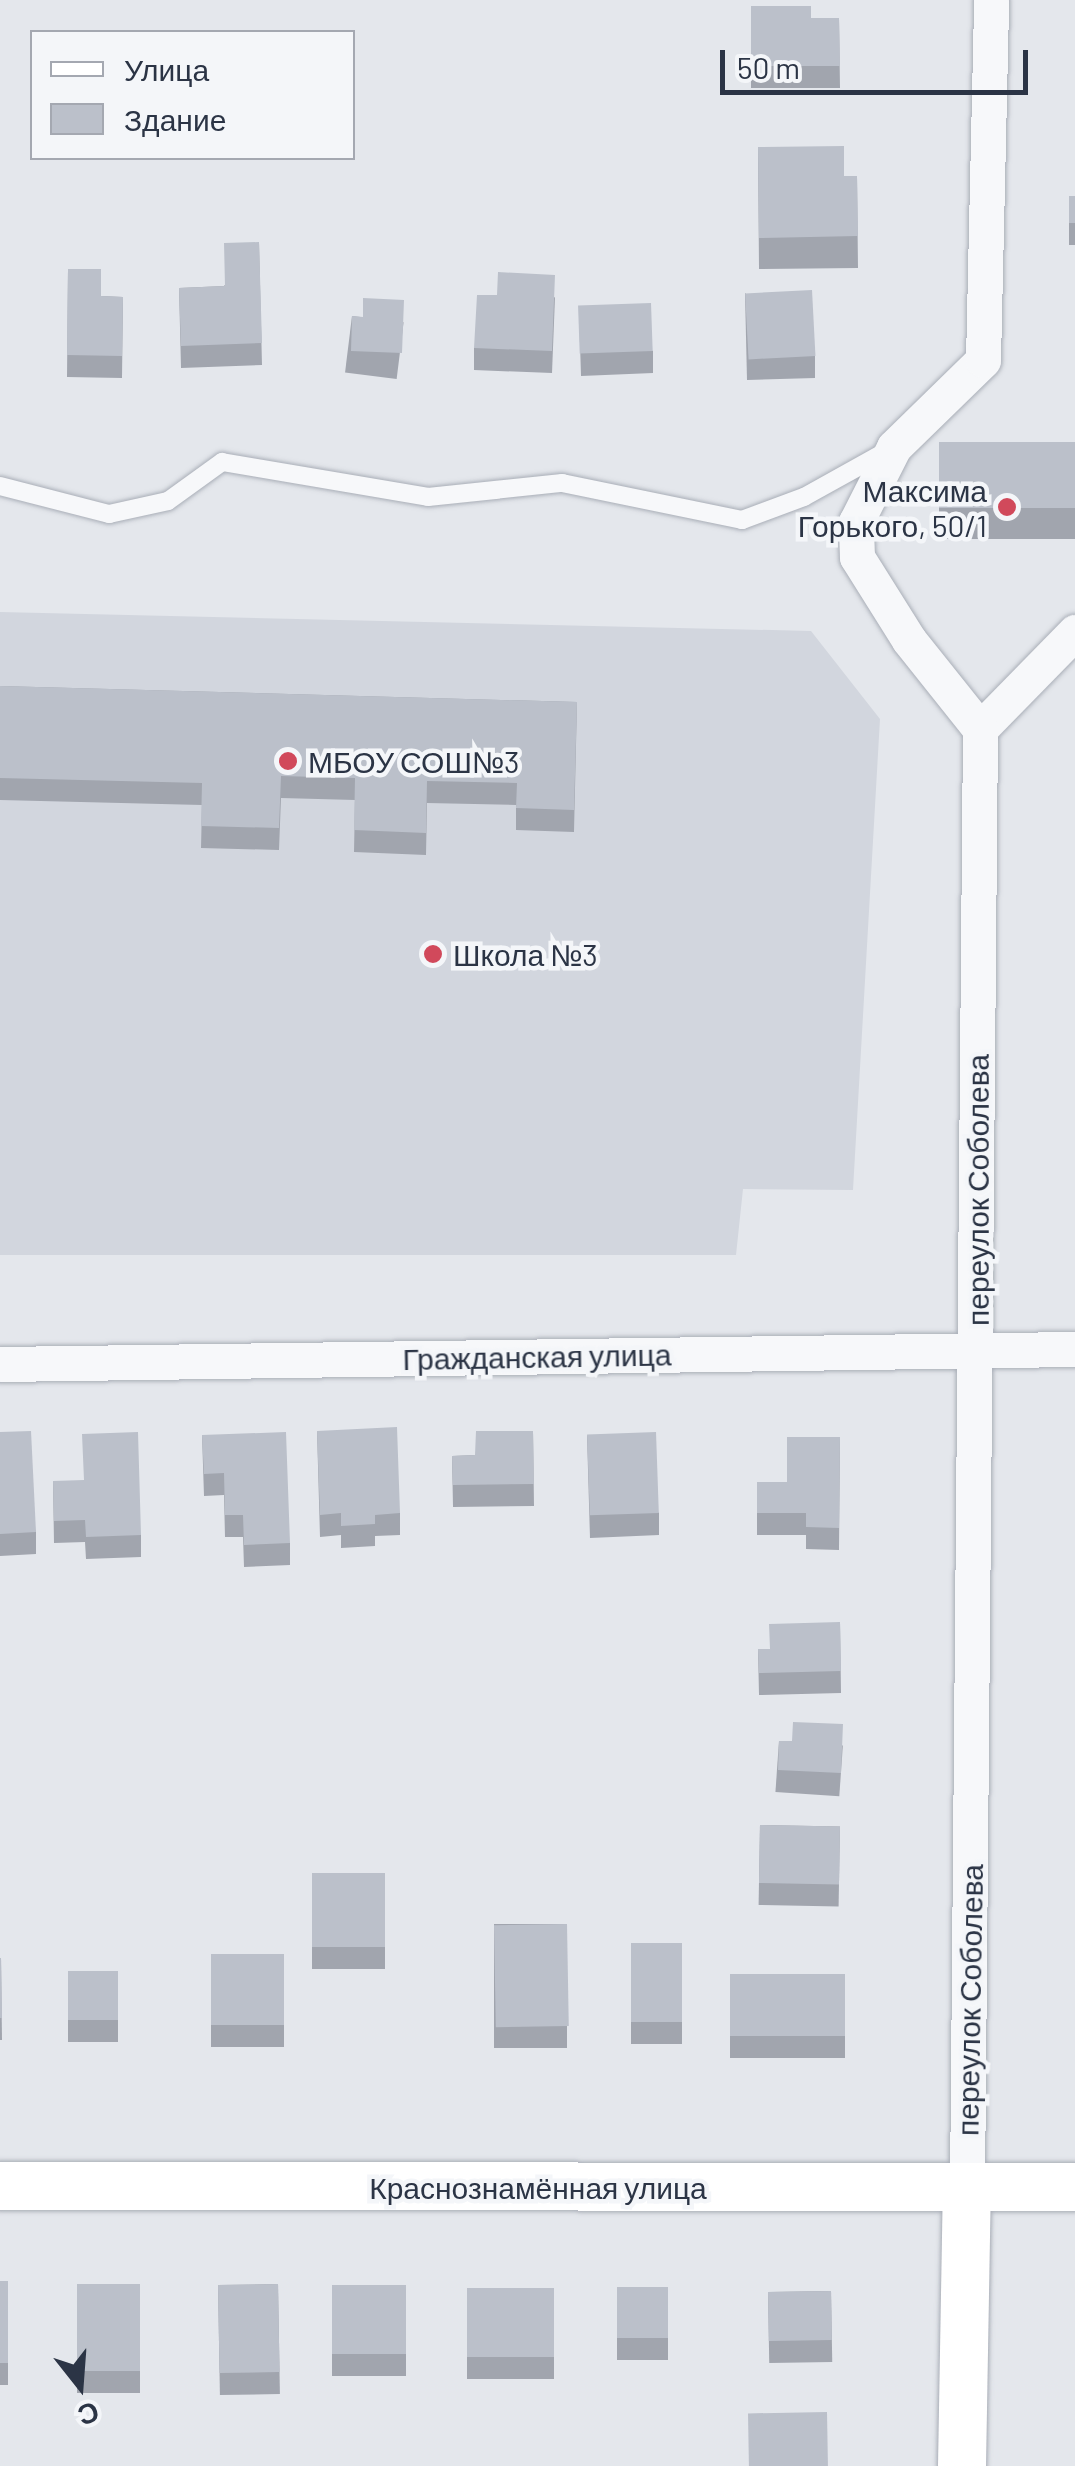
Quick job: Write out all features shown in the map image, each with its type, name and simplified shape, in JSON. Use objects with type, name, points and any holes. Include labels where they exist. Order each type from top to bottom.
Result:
[{"type":"main road","name":"Краснознамённая улица","points":[[0,2186],[1075,2188]]},
{"type":"main road","name":"переулок Соболева","points":[[962,2466],[968,2189]]},
{"type":"street","points":[[991,0],[984,360],[894,448],[856,522],[856,557],[909,640],[980,729],[1075,632]]},
{"type":"street","name":"переулок Соболева","points":[[968,2189],[980,729]]},
{"type":"street","name":"Гражданская улица","points":[[0,1364],[1075,1349]]},
{"type":"lane","points":[[0,486],[110,514],[168,502],[222,462],[428,497],[562,483],[742,520],[804,497],[894,448]]},
{"type":"shaded area","name":"Школа №3","points":[[0,612],[811,631],[880,719],[853,1190],[743,1189],[736,1255],[0,1255]]},
{"type":"building","points":[[751,6],[811,6],[811,18],[839,18],[840,66],[751,66]]},
{"type":"building","points":[[844,146],[844,176],[857,176],[858,236],[759,238],[758,147]]},
{"type":"building","points":[[1069,196],[1075,196],[1075,223],[1069,223]]},
{"type":"building","points":[[259,242],[262,343],[181,346],[179,288],[225,286],[224,243]]},
{"type":"building","points":[[68,269],[101,269],[101,296],[123,297],[122,356],[67,355]]},
{"type":"building","points":[[498,272],[555,275],[552,351],[474,348],[477,295],[497,295]]},
{"type":"building","points":[[812,290],[815,356],[749,359],[745,294]]},
{"type":"building","points":[[363,298],[404,300],[402,353],[351,351],[352,316],[363,317]]},
{"type":"building","points":[[651,303],[653,351],[580,354],[578,306]]},
{"type":"building","points":[[939,442],[1075,442],[1075,508],[939,508]]},
{"type":"building","name":"МБОУ СОШ№3","points":[[0,686],[577,702],[574,810],[516,808],[517,783],[427,781],[426,833],[354,830],[355,778],[281,776],[279,828],[201,826],[202,783],[0,778]]},
{"type":"building","points":[[397,1427],[400,1513],[375,1515],[375,1524],[341,1526],[341,1513],[320,1515],[317,1431]]},
{"type":"building","points":[[31,1431],[36,1532],[0,1534],[0,1432]]},
{"type":"building","points":[[476,1431],[533,1431],[534,1484],[453,1485],[452,1456],[475,1455]]},
{"type":"building","points":[[138,1432],[141,1535],[86,1537],[85,1520],[54,1521],[53,1481],[84,1480],[82,1434]]},
{"type":"building","points":[[286,1432],[290,1543],[244,1545],[243,1515],[225,1515],[224,1473],[204,1474],[202,1435]]},
{"type":"building","points":[[656,1432],[659,1513],[590,1515],[587,1434]]},
{"type":"building","points":[[787,1437],[840,1437],[839,1528],[806,1527],[806,1513],[757,1513],[757,1482],[787,1482]]},
{"type":"building","points":[[840,1622],[841,1671],[759,1673],[758,1649],[770,1649],[769,1624]]},
{"type":"building","points":[[793,1722],[843,1724],[841,1773],[778,1770],[779,1741],[792,1741]]},
{"type":"building","points":[[760,1825],[840,1826],[839,1884],[759,1883]]},
{"type":"building","points":[[312,1873],[385,1873],[385,1947],[312,1947]]},
{"type":"building","points":[[567,1924],[569,2026],[496,2027],[494,1925]]},
{"type":"building","points":[[631,1943],[682,1943],[682,2022],[631,2022]]},
{"type":"building","points":[[211,1954],[284,1954],[284,2025],[211,2025]]},
{"type":"building","points":[[1,1958],[2,2018],[0,2018]]},
{"type":"building","points":[[68,1971],[118,1971],[118,2020],[68,2020]]},
{"type":"building","points":[[730,1974],[845,1974],[845,2036],[730,2036]]},
{"type":"building","points":[[0,2281],[8,2281],[8,2363],[0,2363]]},
{"type":"building","points":[[77,2284],[140,2284],[140,2371],[77,2371]]},
{"type":"building","points":[[278,2284],[280,2372],[220,2373],[218,2285]]},
{"type":"building","points":[[332,2285],[406,2285],[406,2354],[332,2354]]},
{"type":"building","points":[[617,2287],[668,2287],[668,2338],[617,2338]]},
{"type":"building","points":[[467,2288],[554,2288],[554,2357],[467,2357]]},
{"type":"building","points":[[831,2291],[832,2340],[769,2341],[768,2292]]},
{"type":"building","points":[[827,2412],[828,2466],[749,2466],[748,2413]]},
{"type":"place","name":"Максима Горького, 50/1","points":[[1007,507]]},
{"type":"place","name":"МБОУ СОШ№3","points":[[288,761]]},
{"type":"place","name":"Школа №3","points":[[433,954]]}]
